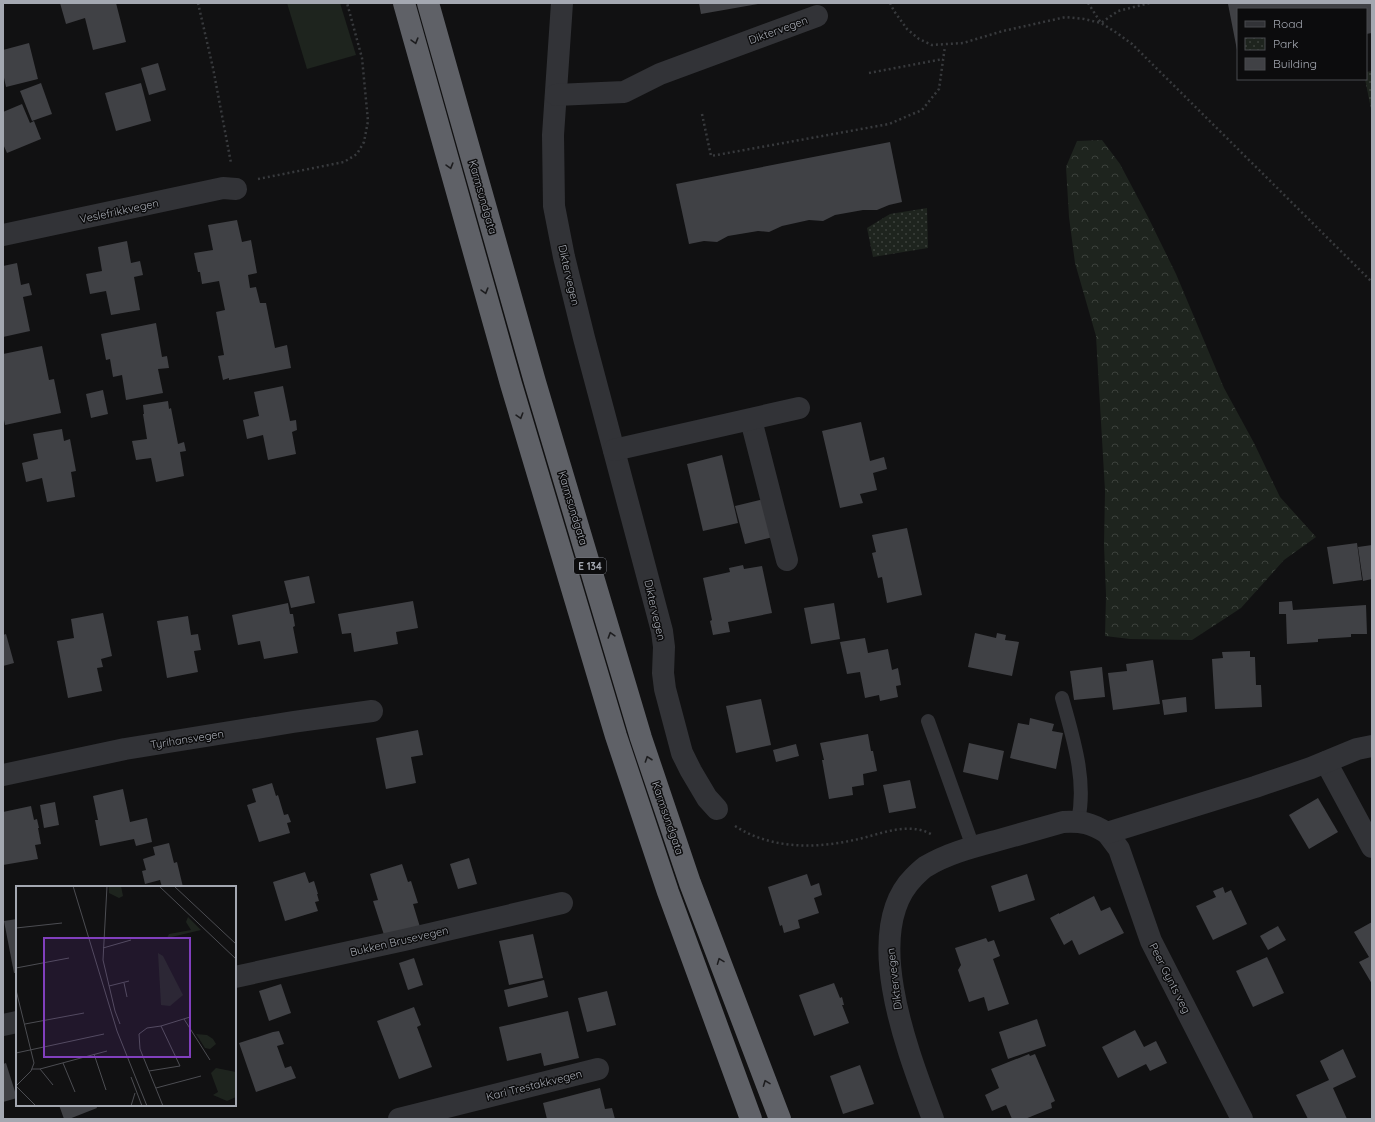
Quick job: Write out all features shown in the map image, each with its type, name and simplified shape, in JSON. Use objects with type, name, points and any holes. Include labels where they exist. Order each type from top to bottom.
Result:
[{"type":"highway","name":"E 134","points":[[404,3],[511,384],[616,736],[668,892],[751,1119]]},
{"type":"highway","name":"Karmsundgata","points":[[428,3],[535,382],[641,738],[690,883],[780,1119]]},
{"type":"street","name":"Diktervegen","points":[[562,3],[553,135],[554,206],[565,264],[662,631],[664,646],[663,673],[665,689],[682,753],[707,798],[717,810]]},
{"type":"street","name":"Diktervegen","points":[[556,95],[624,92],[660,74],[817,16]]},
{"type":"street","name":"Veslefrikkvegen","points":[[3,235],[223,188],[236,189]]},
{"type":"street","points":[[614,450],[799,408]]},
{"type":"street","points":[[751,420],[787,560]]},
{"type":"street","name":"Tyrihansvegen","points":[[3,775],[125,749],[372,711]]},
{"type":"street","points":[[1107,833],[1255,787],[1326,762],[1357,749],[1372,746]]},
{"type":"street","points":[[1326,762],[1372,847]]},
{"type":"street","name":"Peer Gynts veg","points":[[944,856],[1063,822],[1078,821],[1095,825],[1107,833],[1119,849],[1151,941],[1242,1119]]},
{"type":"street","name":"Diktervegen","points":[[932,1119],[906,1047],[894,998],[890,963],[890,931],[895,907],[906,886],[923,868],[944,856]]},
{"type":"street","name":"Bukken Brusevegen","points":[[236,977],[562,903]]},
{"type":"street","points":[[3,1025],[16,1022]]},
{"type":"street","name":"Kari Trestakkvegen","points":[[399,1119],[472,1110],[598,1070]]},
{"type":"lane","points":[[1062,698],[1077,752],[1082,791],[1078,821]]},
{"type":"lane","points":[[928,721],[973,847]]},
{"type":"path","points":[[198,3],[213,68],[236,189],[262,177],[344,162],[357,154],[364,142],[368,121],[362,58],[347,3]]},
{"type":"path","points":[[890,3],[907,29],[919,39],[932,45],[963,43],[1003,31],[1066,18],[1084,19],[1101,23],[1132,44],[1372,282]]},
{"type":"path","points":[[1088,3],[1101,23]]},
{"type":"path","points":[[1101,23],[1118,10],[1151,3]]},
{"type":"path","points":[[702,114],[711,156],[889,124],[922,110],[939,90],[945,45]]},
{"type":"path","points":[[869,73],[943,59]]},
{"type":"path","points":[[717,810],[727,822],[747,834],[770,842],[796,846],[853,841],[902,828],[918,828],[931,834],[939,842],[944,856]]},
{"type":"green space","points":[[287,3],[340,3],[356,55],[307,69]]},
{"type":"green space","points":[[1372,71],[1372,114],[1365,80],[1367,80],[1367,72]]},
{"type":"green space","points":[[1102,140],[1120,164],[1148,217],[1176,274],[1224,388],[1254,443],[1280,497],[1316,537],[1284,560],[1241,608],[1192,640],[1130,639],[1105,636],[1105,491],[1096,336],[1075,263],[1069,217],[1066,167],[1077,141]]},
{"type":"green space","points":[[927,208],[928,248],[873,257],[867,228],[890,214]]},
{"type":"building","points":[[60,3],[116,3],[126,42],[93,50],[85,18],[66,24]]},
{"type":"building","points":[[699,3],[758,3],[758,4],[701,14]]},
{"type":"building","points":[[1372,3],[1372,33],[1367,34],[1367,8],[1237,8],[1237,50],[1228,4]]},
{"type":"building","points":[[29,43],[38,79],[6,87],[3,73],[3,50]]},
{"type":"building","points":[[158,63],[166,90],[149,95],[141,68]]},
{"type":"building","points":[[41,83],[52,114],[32,121],[20,91]]},
{"type":"building","points":[[141,83],[151,121],[116,131],[105,93]]},
{"type":"building","points":[[22,104],[30,123],[34,121],[41,139],[7,153],[3,144],[3,112]]},
{"type":"building","points":[[890,142],[902,202],[877,210],[863,210],[835,215],[823,221],[809,220],[782,226],[769,232],[758,231],[728,236],[717,242],[704,241],[689,244],[676,184]]},
{"type":"building","points":[[237,220],[242,242],[251,240],[257,273],[248,275],[250,288],[256,287],[260,303],[266,303],[275,348],[287,345],[291,368],[223,380],[218,356],[224,355],[216,312],[225,310],[219,281],[202,284],[194,253],[213,250],[208,225]]},
{"type":"building","points":[[127,241],[131,263],[140,261],[143,275],[134,277],[140,310],[111,315],[106,291],[90,294],[86,274],[102,271],[98,247]]},
{"type":"building","points":[[17,263],[21,285],[29,283],[32,295],[23,297],[30,331],[3,337],[3,266]]},
{"type":"building","points":[[156,323],[162,357],[167,356],[169,368],[158,369],[163,393],[126,400],[122,375],[113,377],[110,359],[106,360],[101,334]]},
{"type":"building","points":[[42,346],[49,380],[54,379],[61,413],[5,425],[3,414],[3,354]]},
{"type":"building","points":[[283,386],[290,421],[296,420],[297,430],[292,432],[296,454],[268,460],[263,435],[247,439],[243,420],[259,416],[254,392]]},
{"type":"building","points":[[103,390],[108,414],[91,418],[86,394]]},
{"type":"building","points":[[168,401],[169,409],[171,408],[178,444],[184,442],[186,451],[180,452],[184,476],[156,482],[151,458],[136,460],[132,441],[147,439],[143,405]]},
{"type":"building","points":[[861,422],[870,461],[884,457],[887,469],[873,473],[877,490],[860,494],[863,503],[840,508],[822,431]]},
{"type":"building","points":[[62,429],[64,441],[70,439],[76,471],[71,472],[75,497],[47,502],[42,478],[26,482],[22,463],[38,459],[33,434]]},
{"type":"building","points":[[722,455],[738,523],[703,531],[687,464]]},
{"type":"building","points":[[764,499],[773,537],[745,544],[735,506]]},
{"type":"building","points":[[907,528],[922,595],[887,603],[882,577],[878,578],[872,553],[876,552],[872,535]]},
{"type":"building","points":[[1357,543],[1362,580],[1333,584],[1327,547]]},
{"type":"building","points":[[1372,545],[1372,579],[1363,581],[1358,547]]},
{"type":"building","points":[[743,565],[744,569],[762,566],[772,613],[728,622],[730,632],[713,635],[710,621],[712,620],[703,578],[730,572],[729,568]]},
{"type":"building","points":[[309,576],[315,603],[291,608],[284,581]]},
{"type":"building","points":[[413,601],[418,628],[396,632],[398,644],[354,652],[351,633],[342,634],[338,614]]},
{"type":"building","points":[[1292,601],[1293,610],[1366,605],[1367,634],[1351,634],[1351,637],[1318,639],[1318,642],[1287,644],[1286,614],[1279,614],[1279,602]]},
{"type":"building","points":[[288,603],[290,614],[293,614],[295,626],[293,627],[298,653],[264,659],[260,641],[238,645],[232,615]]},
{"type":"building","points":[[834,603],[840,639],[811,644],[804,608]]},
{"type":"building","points":[[103,613],[112,656],[101,659],[103,667],[97,668],[102,691],[68,698],[57,641],[74,638],[71,619]]},
{"type":"building","points":[[188,616],[191,635],[198,634],[201,650],[194,651],[198,672],[167,678],[157,621]]},
{"type":"building","points":[[975,633],[996,638],[997,633],[1006,635],[1005,640],[1019,642],[1012,676],[968,667]]},
{"type":"building","points":[[6,634],[14,663],[3,666],[3,635]]},
{"type":"building","points":[[865,638],[868,653],[888,649],[892,670],[898,668],[901,685],[896,686],[898,697],[880,701],[879,695],[865,698],[860,672],[847,674],[840,642]]},
{"type":"building","points":[[1250,651],[1250,657],[1255,657],[1256,685],[1261,685],[1262,707],[1215,709],[1212,659],[1223,658],[1222,652]]},
{"type":"building","points":[[1153,660],[1160,704],[1113,710],[1108,673],[1127,671],[1126,664]]},
{"type":"building","points":[[1102,667],[1105,697],[1074,700],[1070,671]]},
{"type":"building","points":[[1186,697],[1187,712],[1164,715],[1162,700]]},
{"type":"building","points":[[761,699],[771,745],[736,753],[726,706]]},
{"type":"building","points":[[1030,718],[1054,724],[1052,731],[1063,733],[1056,769],[1010,758],[1018,723],[1029,725]]},
{"type":"building","points":[[418,730],[423,755],[411,757],[416,783],[386,789],[376,738]]},
{"type":"building","points":[[868,734],[877,771],[863,774],[864,785],[852,787],[853,795],[829,799],[822,760],[824,760],[820,743]]},
{"type":"building","points":[[969,743],[1004,751],[998,780],[963,772]]},
{"type":"building","points":[[796,744],[799,756],[776,762],[773,750]]},
{"type":"building","points":[[910,780],[916,808],[889,813],[883,785]]},
{"type":"building","points":[[272,783],[276,796],[278,795],[284,815],[288,814],[291,822],[287,823],[290,833],[259,842],[247,805],[256,802],[252,789]]},
{"type":"building","points":[[123,789],[130,822],[147,818],[152,842],[136,846],[134,839],[100,846],[95,820],[98,820],[93,796]]},
{"type":"building","points":[[1318,798],[1338,832],[1309,849],[1289,815]]},
{"type":"building","points":[[55,802],[59,825],[44,828],[40,805]]},
{"type":"building","points":[[31,806],[34,820],[37,819],[39,828],[41,844],[35,845],[38,859],[3,865],[3,812]]},
{"type":"building","points":[[169,843],[174,863],[177,862],[183,886],[162,886],[160,880],[145,884],[142,871],[146,870],[143,859],[155,855],[153,847]]},
{"type":"building","points":[[469,858],[477,884],[458,889],[450,864]]},
{"type":"building","points":[[402,864],[408,882],[411,881],[418,903],[413,904],[420,927],[385,938],[373,901],[378,900],[370,874]]},
{"type":"building","points":[[305,872],[309,883],[314,881],[319,901],[315,902],[318,911],[285,921],[273,882]]},
{"type":"building","points":[[807,874],[811,886],[819,883],[822,895],[814,898],[819,913],[798,920],[800,928],[784,933],[782,925],[780,926],[768,887]]},
{"type":"building","points":[[1027,874],[1035,900],[999,912],[991,886]]},
{"type":"building","points":[[1223,887],[1225,893],[1231,890],[1247,924],[1213,940],[1196,906],[1216,897],[1213,891]]},
{"type":"building","points":[[1094,896],[1101,911],[1110,907],[1124,933],[1079,955],[1072,940],[1064,945],[1050,918]]},
{"type":"building","points":[[16,919],[16,973],[14,973],[4,921]]},
{"type":"building","points":[[1372,922],[1372,984],[1359,962],[1369,957],[1354,932]]},
{"type":"building","points":[[1278,926],[1286,940],[1268,950],[1260,936]]},
{"type":"building","points":[[533,934],[543,978],[509,985],[499,941]]},
{"type":"building","points":[[986,938],[988,942],[994,940],[1000,956],[993,959],[1009,1004],[988,1011],[984,997],[969,1002],[958,970],[961,965],[955,948]]},
{"type":"building","points":[[1267,957],[1284,993],[1253,1007],[1236,971]]},
{"type":"building","points":[[414,958],[423,985],[408,990],[399,963]]},
{"type":"building","points":[[544,980],[548,997],[508,1007],[504,990]]},
{"type":"building","points":[[834,983],[840,998],[842,997],[844,1005],[842,1005],[849,1023],[814,1036],[799,995]]},
{"type":"building","points":[[281,984],[291,1013],[269,1021],[259,991]]},
{"type":"building","points":[[607,991],[616,1025],[587,1032],[578,998]]},
{"type":"building","points":[[414,1007],[421,1025],[417,1027],[432,1067],[399,1079],[377,1021]]},
{"type":"building","points":[[568,1011],[579,1058],[544,1066],[541,1053],[507,1061],[499,1027]]},
{"type":"building","points":[[1037,1019],[1046,1046],[1008,1059],[999,1032]]},
{"type":"building","points":[[1135,1030],[1144,1047],[1156,1041],[1167,1063],[1150,1071],[1146,1064],[1118,1078],[1102,1047]]},
{"type":"building","points":[[279,1031],[284,1044],[277,1046],[285,1068],[291,1066],[296,1078],[256,1092],[239,1043]]},
{"type":"building","points":[[1343,1049],[1356,1077],[1333,1088],[1347,1119],[1308,1119],[1296,1095],[1329,1080],[1320,1061]]},
{"type":"building","points":[[1029,1054],[1030,1056],[1035,1054],[1055,1101],[1051,1103],[1052,1108],[1025,1119],[1012,1119],[1006,1105],[992,1111],[985,1095],[999,1088],[991,1069]]},
{"type":"building","points":[[6,1063],[16,1098],[3,1102],[3,1064]]},
{"type":"building","points":[[860,1065],[874,1104],[843,1114],[830,1076]]},
{"type":"building","points":[[600,1088],[605,1109],[612,1108],[615,1119],[547,1119],[543,1103]]},
{"type":"building","points":[[59,1106],[96,1106],[97,1108],[69,1119],[64,1119]]}]
